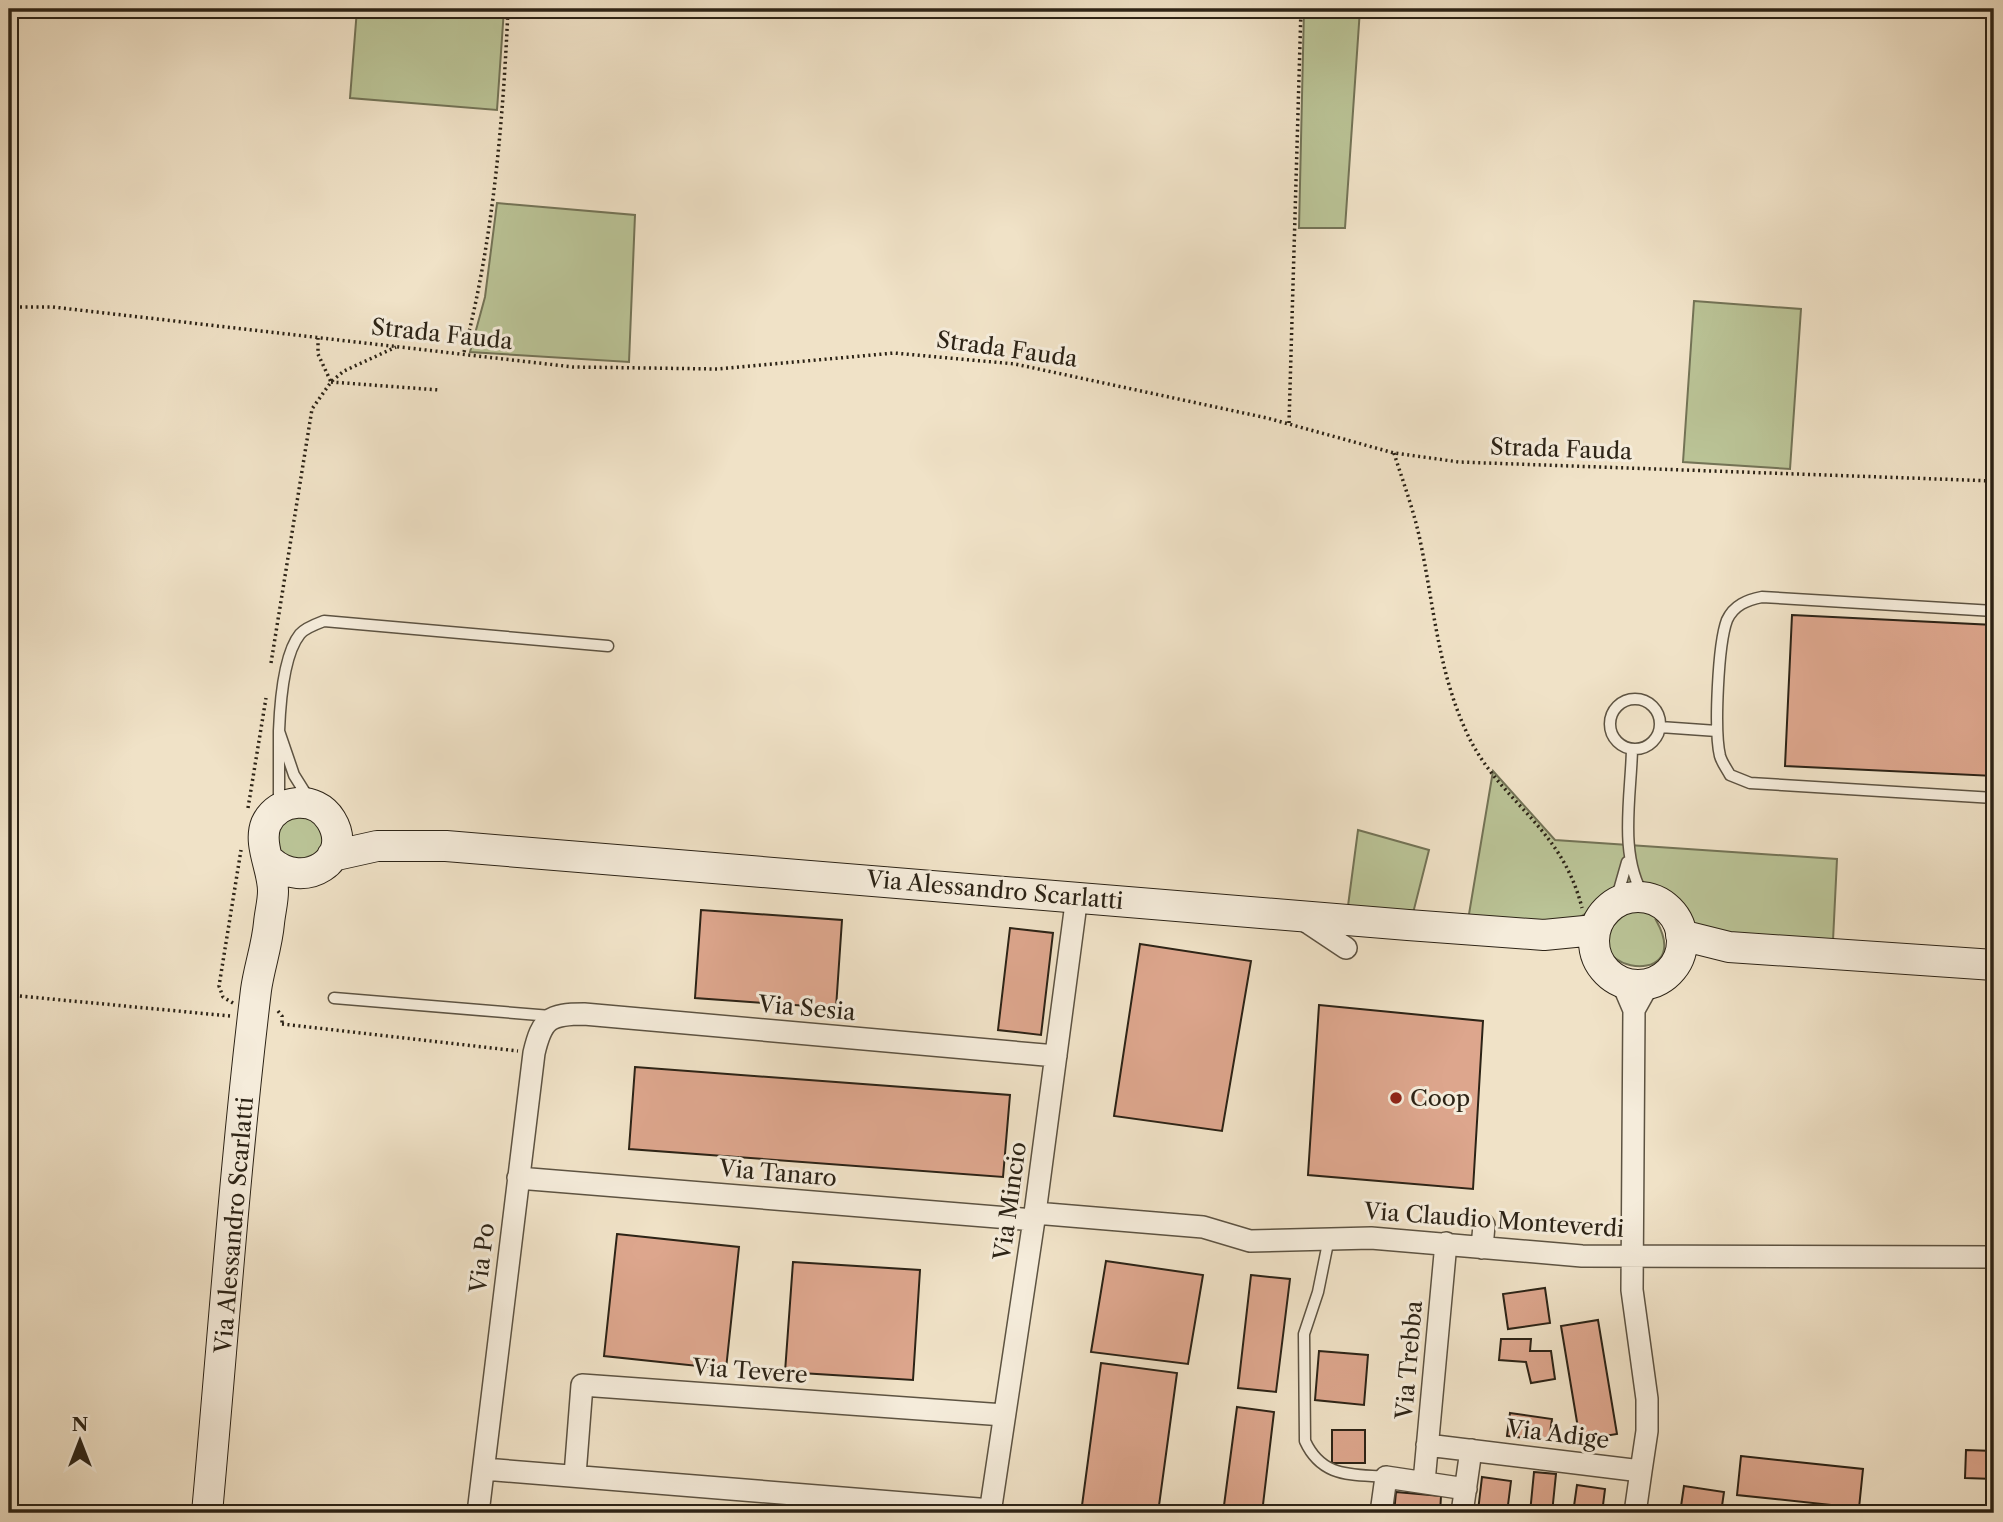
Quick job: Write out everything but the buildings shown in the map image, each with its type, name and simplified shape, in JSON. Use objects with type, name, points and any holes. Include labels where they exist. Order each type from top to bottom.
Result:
[{"type":"street","points":[[300,802],[322,812],[336,832],[323,864],[290,874],[270,861],[263,838],[270,817],[279,809],[300,802]]},
{"type":"street","name":"Via Alessandro Scarlatti","points":[[322,812],[372,833],[446,846]]},
{"type":"street","name":"Via Alessandro Scarlatti","points":[[267,938],[291,899],[323,864],[377,846],[446,846],[1544,934],[1595,941]]},
{"type":"street","name":"Via Alessandro Scarlatti","points":[[207,1513],[254,1007],[273,891],[270,861]]},
{"type":"street","name":"Via Mincio","points":[[991,1511],[1035,1217],[1077,896]]},
{"type":"street","points":[[1645,898],[1665,906],[1673,914],[1680,946],[1672,969],[1636,983],[1611,975],[1595,941],[1606,911],[1615,904],[1624,899],[1645,898]]},
{"type":"street","points":[[1297,915],[1346,948]]},
{"type":"street","points":[[1680,946],[1994,965]]},
{"type":"street","points":[[1635,1513],[1647,1431],[1647,1399],[1635,1326],[1626,1093],[1636,983]]},
{"type":"street","name":"Via Sesia","points":[[554,1017],[584,1014],[1056,1056]]},
{"type":"street","name":"Via Po","points":[[478,1513],[534,1053],[538,1032],[554,1017]]},
{"type":"street","name":"Via Tanaro","points":[[518,1178],[1035,1217]]},
{"type":"street","name":"Via Claudio Monteverdi","points":[[1035,1217],[1203,1227],[1250,1241],[1329,1238],[1446,1243],[1582,1256],[1994,1257]]},
{"type":"street","points":[[1482,1248],[1484,1224]]},
{"type":"street","name":"Via Trebba","points":[[1424,1482],[1446,1243]]},
{"type":"street","name":"Via Tevere","points":[[575,1475],[582,1385],[1004,1415]]},
{"type":"street","name":"Via Adige","points":[[1427,1445],[1641,1471]]},
{"type":"street","points":[[1462,1513],[1471,1450]]},
{"type":"street","points":[[484,1469],[991,1511]]},
{"type":"street","points":[[1381,1513],[1386,1477],[1465,1489]]},
{"type":"lane","points":[[1994,611],[1762,597],[1747,600],[1728,619],[1722,644],[1717,731],[1721,758],[1730,775],[1750,783],[1994,798]]},
{"type":"lane","points":[[279,809],[280,704],[292,649],[301,632],[324,621],[608,646]]},
{"type":"lane","points":[[1631,699],[1647,701],[1659,714],[1660,727],[1649,746],[1632,749],[1618,743],[1613,736],[1610,720],[1617,706],[1631,699]]},
{"type":"lane","points":[[1660,727],[1717,731]]},
{"type":"lane","points":[[279,731],[294,775],[322,812]]},
{"type":"lane","points":[[1632,749],[1629,856],[1635,883],[1645,898]]},
{"type":"lane","points":[[1615,904],[1629,856]]},
{"type":"lane","points":[[334,998],[554,1017]]},
{"type":"lane","points":[[1329,1238],[1318,1292],[1304,1334],[1305,1441],[1311,1454],[1331,1472],[1386,1477]]},
{"type":"path","points":[[464,352],[484,257],[505,81],[508,9]]},
{"type":"path","points":[[1289,424],[1301,9]]},
{"type":"path","name":"Strada Fauda","points":[[9,307],[53,307],[464,352],[573,367],[718,369],[894,353],[974,358],[1028,366],[1289,424],[1394,453],[1459,462],[1994,481]]},
{"type":"path","points":[[398,346],[344,371],[331,382],[439,390]]},
{"type":"path","points":[[1394,453],[1420,541],[1439,654],[1467,735],[1494,775],[1543,828],[1561,853],[1571,872],[1595,941]]},
{"type":"green space","points":[[357,9],[504,9],[497,110],[350,98]]},
{"type":"green space","points":[[1304,9],[1360,9],[1345,228],[1299,228]]},
{"type":"green space","points":[[497,203],[635,215],[629,362],[470,352],[485,297]]},
{"type":"green space","points":[[1694,301],[1801,309],[1790,469],[1683,462]]},
{"type":"green space","points":[[1493,771],[1555,840],[1837,859],[1832,961],[1656,920],[1664,944],[1659,959],[1647,966],[1631,965],[1616,959],[1607,947],[1609,932],[1627,913],[1597,907],[1566,925],[1468,920]]},
{"type":"green space","points":[[317,815],[327,850],[285,865],[271,832],[281,816]]},
{"type":"green space","points":[[1358,830],[1429,850],[1409,929],[1346,921]]},
{"type":"place","name":"Coop","points":[[1396,1098]]}]
